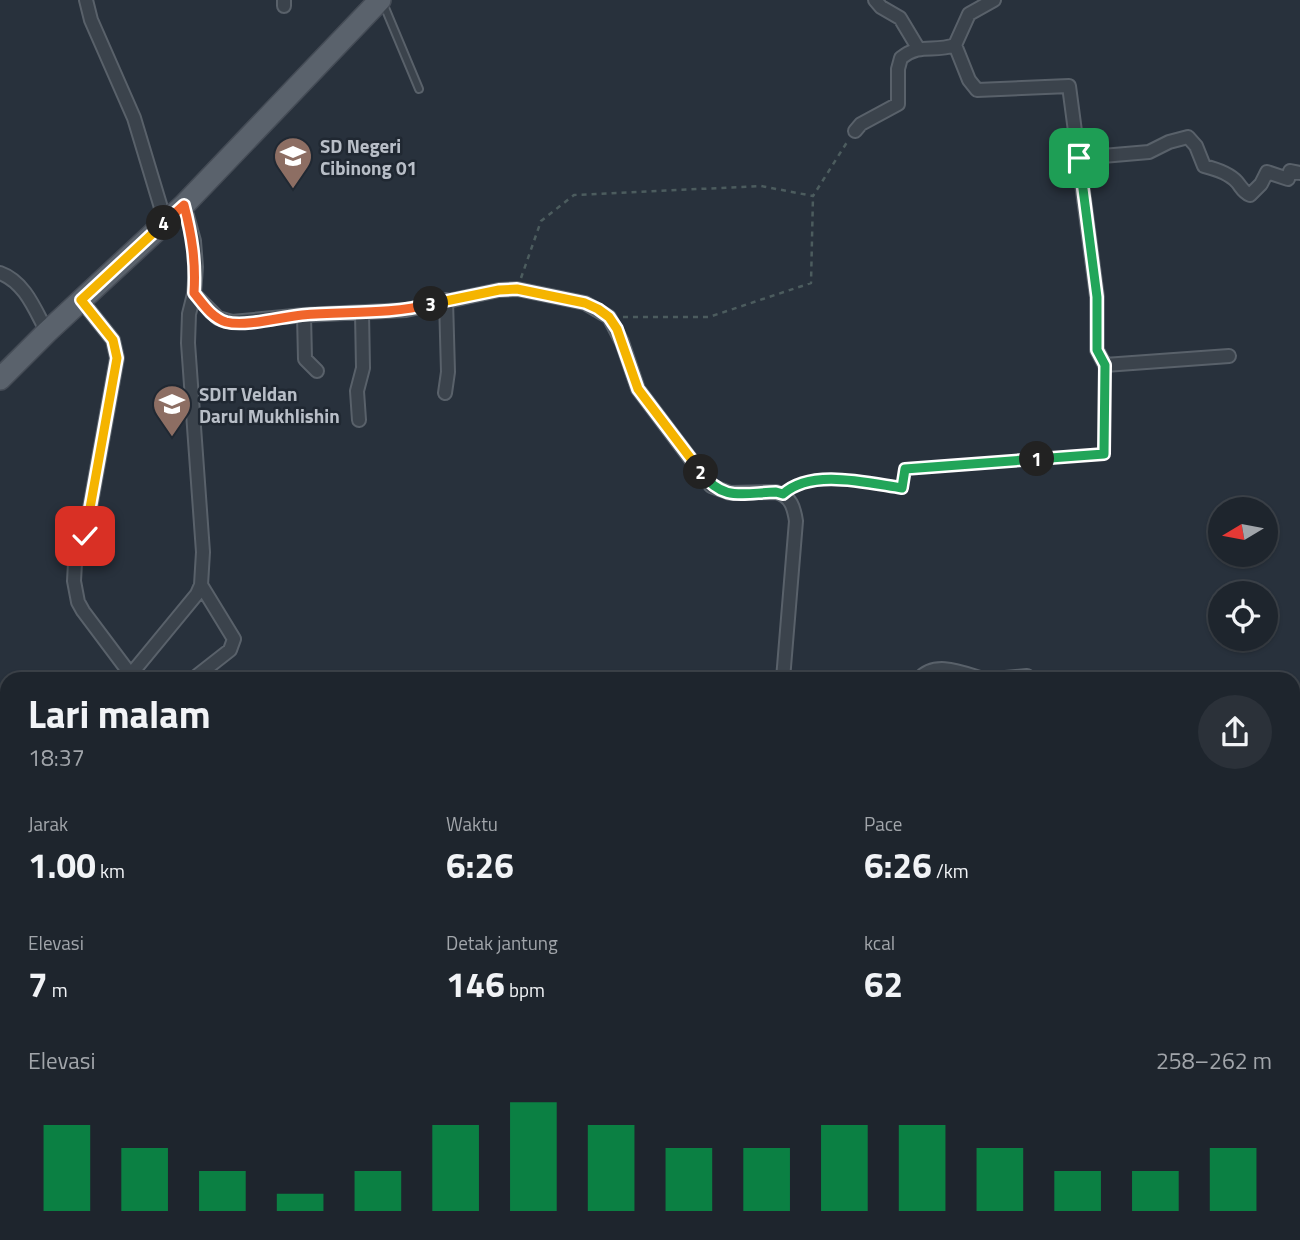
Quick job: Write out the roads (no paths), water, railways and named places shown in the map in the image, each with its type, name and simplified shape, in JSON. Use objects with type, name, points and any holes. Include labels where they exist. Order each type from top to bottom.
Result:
[{"type":"main road","points":[[0,379],[184,205],[381,0]]},
{"type":"street","points":[[86,0],[91,20],[134,118],[165,221]]},
{"type":"street","points":[[875,0],[881,7],[900,18],[918,48]]},
{"type":"street","points":[[855,131],[861,124],[898,104],[898,69],[901,58],[918,48],[946,49],[955,45],[969,14],[994,0]]},
{"type":"street","points":[[955,45],[969,80],[977,90],[1069,86],[1097,297],[1097,350],[1105,365],[1229,356]]},
{"type":"street","points":[[1079,158],[1149,152],[1169,142],[1188,137],[1196,145],[1205,166],[1217,169],[1236,180],[1243,192],[1250,195],[1261,184],[1267,172],[1288,179],[1290,171],[1300,173]]},
{"type":"street","points":[[134,672],[197,594],[201,585],[203,552],[188,344],[189,314],[196,267],[194,241],[184,205]]},
{"type":"street","points":[[0,273],[13,278],[26,293],[47,332]]},
{"type":"street","points":[[194,293],[209,311],[225,321],[245,322],[304,315],[406,310],[446,300],[517,289],[585,303],[609,317],[622,342],[638,389],[711,486],[730,493],[776,492],[783,494],[790,501],[796,521],[784,672]]},
{"type":"street","points":[[81,300],[113,340],[117,358],[85,536],[75,563],[74,581],[83,611],[126,672]]},
{"type":"street","points":[[445,393],[448,372],[446,300]]},
{"type":"street","points":[[359,420],[356,391],[363,368],[362,313]]},
{"type":"street","points":[[304,315],[305,359],[317,371]]},
{"type":"street","points":[[201,585],[234,639],[230,650],[202,672]]},
{"type":"street","points":[[925,672],[945,669],[956,672]]},
{"type":"lane","points":[[381,0],[419,89]]},
{"type":"place","name":"SD Negeri Cibinong 01","points":[[293,190]]},
{"type":"place","name":"SDIT Veldan Darul Mukhlishin","points":[[172,438]]}]
